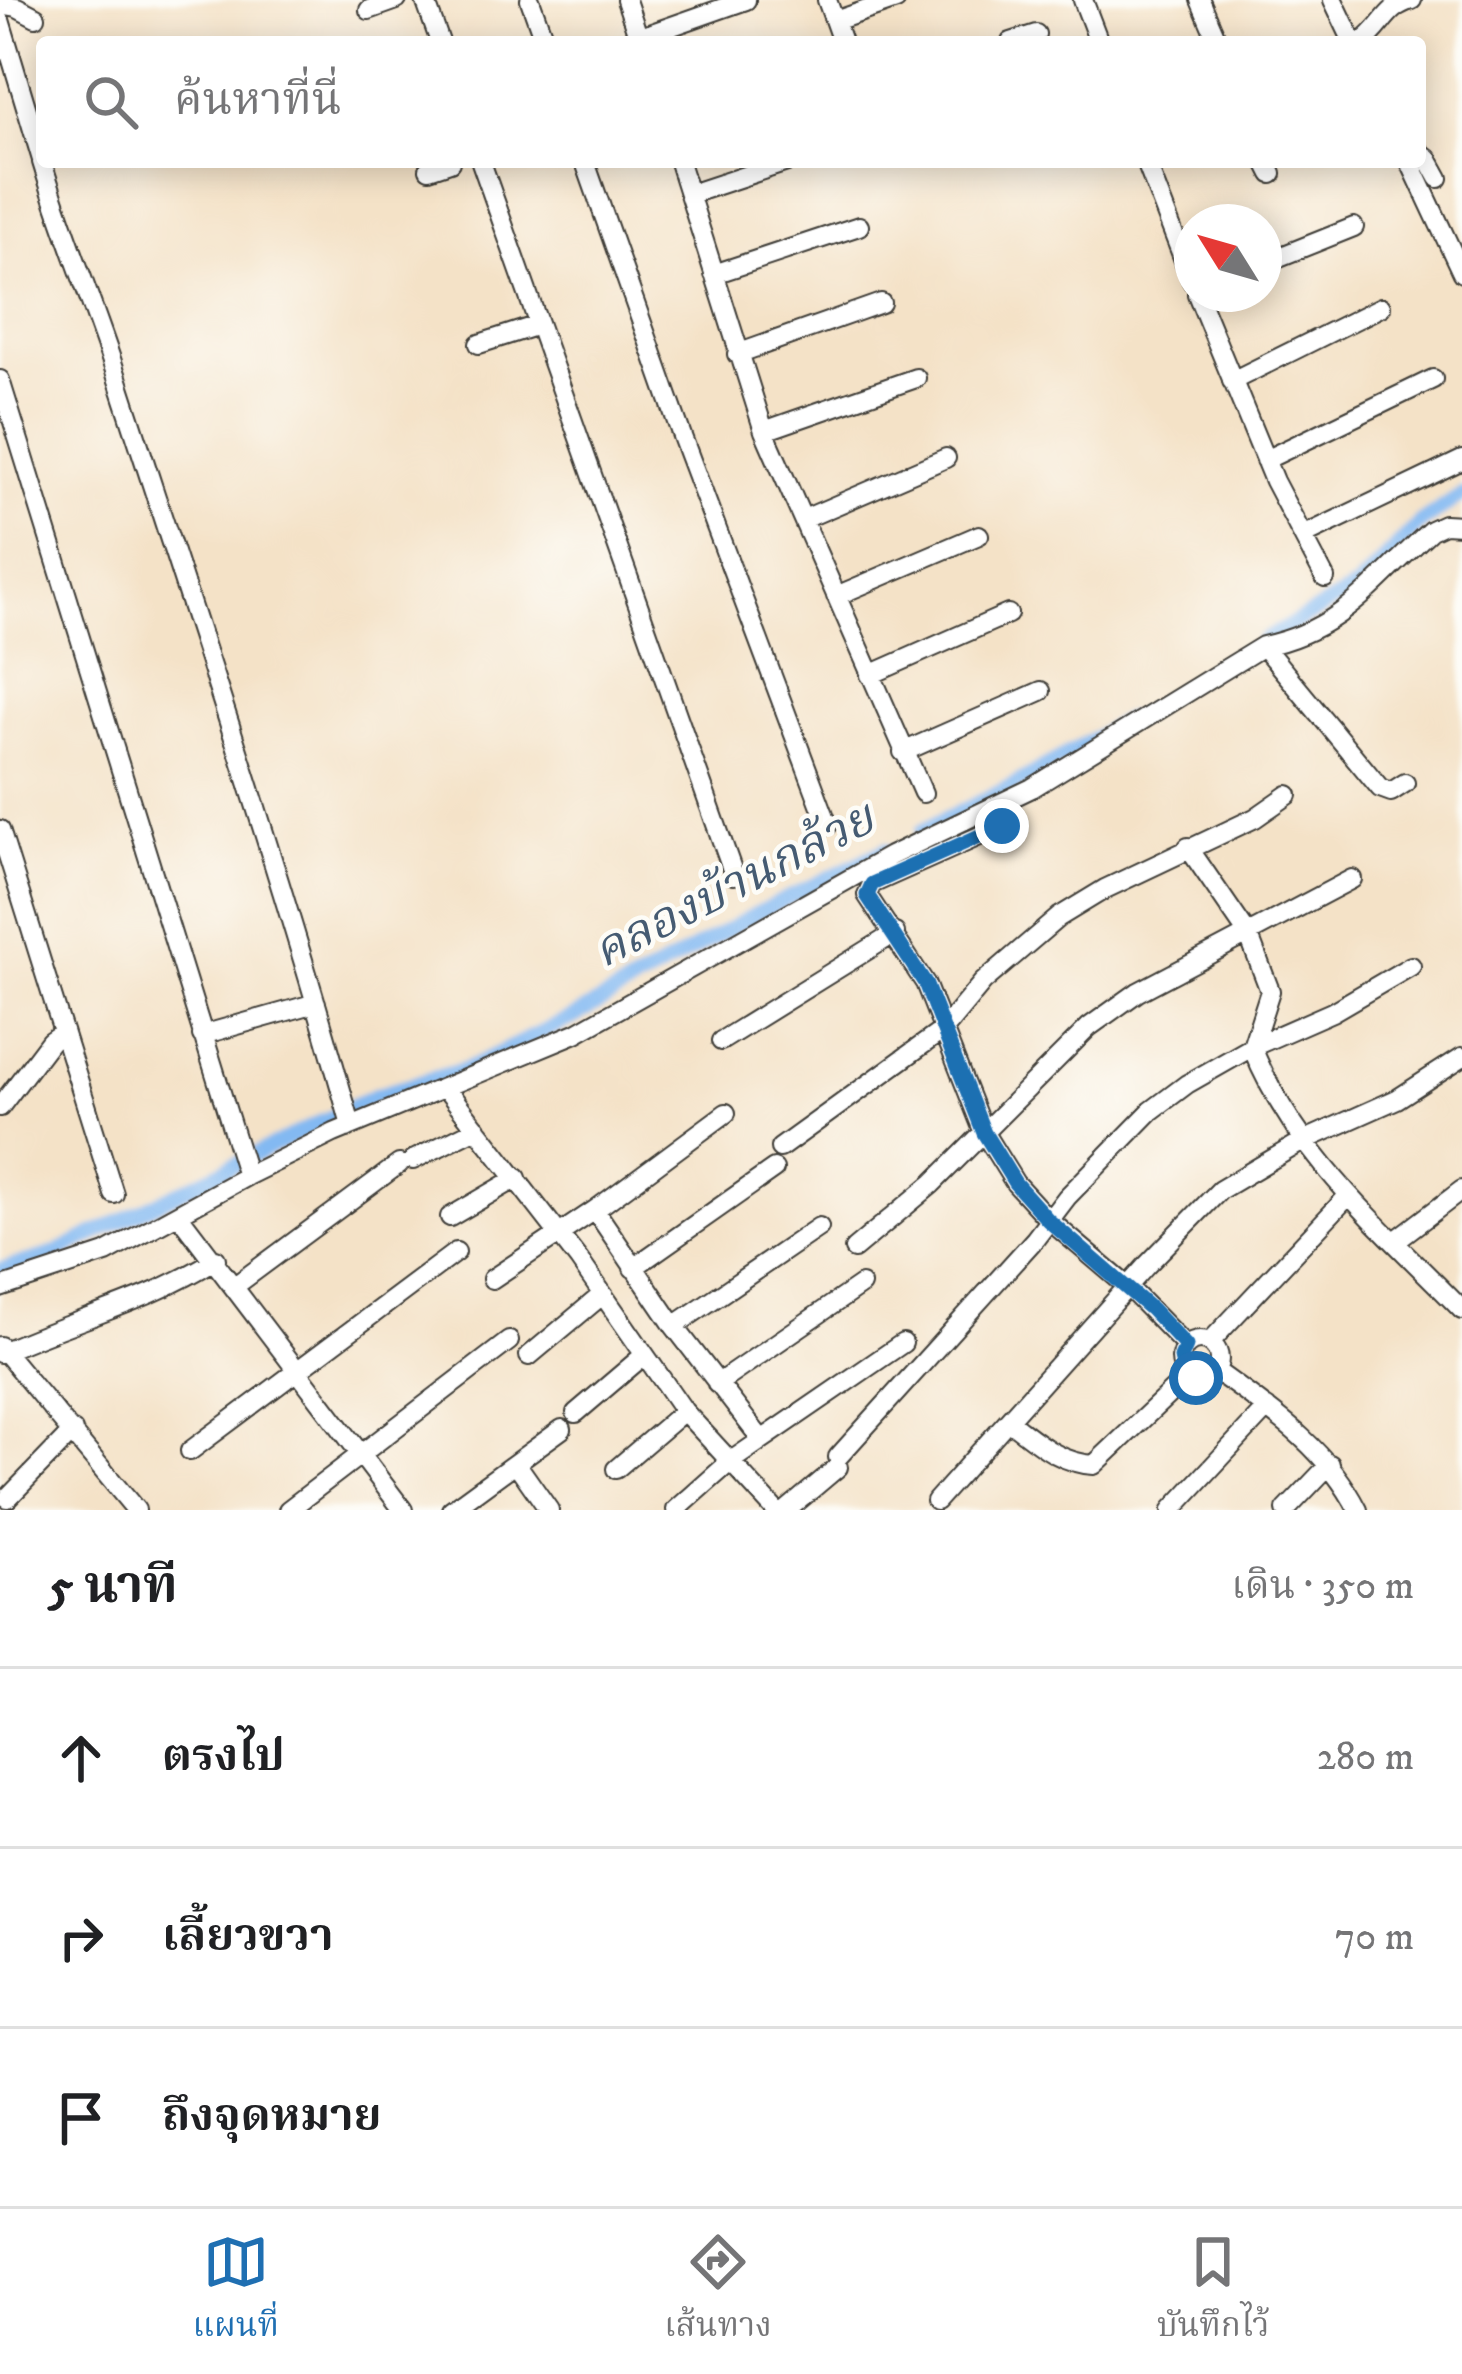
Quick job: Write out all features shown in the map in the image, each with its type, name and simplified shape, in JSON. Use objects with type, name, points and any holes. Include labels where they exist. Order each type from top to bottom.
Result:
[{"type":"street","points":[[369,10],[397,0]]},
{"type":"street","points":[[425,0],[438,36]]},
{"type":"street","points":[[530,0],[542,36]]},
{"type":"street","points":[[626,0],[638,36]]},
{"type":"street","points":[[650,36],[746,0]]},
{"type":"street","points":[[827,0],[840,36]]},
{"type":"street","points":[[835,21],[896,0]]},
{"type":"street","points":[[1083,0],[1097,36]]},
{"type":"street","points":[[1200,0],[1215,36]]},
{"type":"street","points":[[1333,0],[1354,36]]},
{"type":"street","points":[[1366,36],[1379,27],[1389,10],[1412,0]]},
{"type":"street","points":[[0,4],[36,17]]},
{"type":"street","points":[[0,20],[36,141]]},
{"type":"street","points":[[1030,36],[1036,34]]},
{"type":"street","points":[[1426,156],[1439,178]]},
{"type":"street","points":[[44,168],[159,507],[316,1003],[349,1125]]},
{"type":"street","points":[[483,168],[734,874]]},
{"type":"street","points":[[587,168],[683,439],[829,825]]},
{"type":"street","points":[[682,168],[764,431],[923,793]]},
{"type":"street","points":[[690,194],[769,168]]},
{"type":"street","points":[[1148,168],[1174,234]]},
{"type":"street","points":[[1414,168],[1462,273]]},
{"type":"street","points":[[714,274],[859,226]]},
{"type":"street","points":[[1282,255],[1354,227]]},
{"type":"street","points":[[737,355],[881,303]]},
{"type":"street","points":[[1232,381],[1382,307]]},
{"type":"street","points":[[1204,312],[1265,460],[1325,578]]},
{"type":"street","points":[[479,344],[538,326]]},
{"type":"street","points":[[764,431],[916,378]]},
{"type":"street","points":[[0,380],[246,1171]]},
{"type":"street","points":[[1265,460],[1433,380]]},
{"type":"street","points":[[804,519],[946,458]]},
{"type":"street","points":[[1303,536],[1462,460]]},
{"type":"street","points":[[0,1288],[106,1253],[246,1171],[576,1034],[890,856],[1032,788],[1263,646],[1284,642],[1346,610],[1431,530],[1444,524],[1462,525]]},
{"type":"street","points":[[836,596],[979,535]]},
{"type":"street","points":[[870,675],[1008,614]]},
{"type":"street","points":[[1263,646],[1380,788],[1391,792],[1405,783]]},
{"type":"street","points":[[904,752],[1041,691]]},
{"type":"street","points":[[780,1148],[943,1030],[983,982],[1059,917],[1189,847],[1255,818],[1288,795]]},
{"type":"street","points":[[1002,826],[872,884],[867,895],[925,983],[984,1133],[1015,1183],[1048,1220],[1128,1287],[1186,1346]]},
{"type":"street","points":[[0,830],[114,1194]]},
{"type":"street","points":[[1189,847],[1249,936],[1270,991],[1252,1047],[1272,1095],[1349,1195],[1462,1310]]},
{"type":"street","points":[[854,1249],[932,1184],[1089,1027],[1172,973],[1352,879]]},
{"type":"street","points":[[0,909],[22,902]]},
{"type":"street","points":[[721,1041],[895,933]]},
{"type":"street","points":[[787,1510],[838,1462],[1048,1220],[1151,1111],[1252,1047],[1332,1012],[1411,966]]},
{"type":"street","points":[[202,1035],[316,1003]]},
{"type":"street","points":[[0,1108],[50,1041],[63,1032]]},
{"type":"street","points":[[936,1501],[1220,1190],[1303,1141],[1397,1099],[1462,1057]]},
{"type":"street","points":[[446,1089],[561,1236],[684,1411],[775,1510]]},
{"type":"street","points":[[492,1279],[561,1236],[726,1113]]},
{"type":"street","points":[[236,1285],[406,1162],[477,1128]]},
{"type":"street","points":[[632,1268],[774,1169]]},
{"type":"street","points":[[450,1217],[517,1178]]},
{"type":"street","points":[[1395,1241],[1462,1190]]},
{"type":"street","points":[[1210,1342],[1349,1195]]},
{"type":"street","points":[[595,1210],[632,1268],[760,1439]]},
{"type":"street","points":[[178,1214],[403,1510]]},
{"type":"street","points":[[674,1326],[820,1227]]},
{"type":"street","points":[[190,1451],[456,1252]]},
{"type":"street","points":[[136,1510],[1,1350],[177,1285],[216,1259]]},
{"type":"street","points":[[716,1384],[861,1285]]},
{"type":"street","points":[[530,1356],[602,1295]]},
{"type":"street","points":[[1197,1340],[1210,1342],[1220,1358],[1216,1370],[1204,1378],[1190,1376],[1181,1365],[1186,1346],[1197,1340]]},
{"type":"street","points":[[288,1510],[509,1341]]},
{"type":"street","points":[[676,1510],[760,1439],[903,1342]]},
{"type":"street","points":[[576,1413],[643,1356]]},
{"type":"street","points":[[1216,1370],[1303,1435],[1330,1464],[1358,1510]]},
{"type":"street","points":[[1010,1422],[1064,1460],[1094,1465],[1190,1376]]},
{"type":"street","points":[[1172,1510],[1267,1408]]},
{"type":"street","points":[[616,1469],[684,1411]]},
{"type":"street","points":[[451,1510],[562,1429]]},
{"type":"street","points":[[8,1498],[73,1431]]},
{"type":"street","points":[[516,1463],[549,1510]]},
{"type":"street","points":[[1286,1510],[1330,1464]]},
{"type":"waterway","name":"คลองบ้านกล้วย","points":[[1263,641],[1358,587],[1420,523],[1462,495]]},
{"type":"waterway","name":"คลองบ้านกล้วย","points":[[922,831],[1128,719]]},
{"type":"waterway","name":"คลองบ้านกล้วย","points":[[0,1270],[54,1254],[376,1095],[466,1069],[574,1017],[756,914],[885,850]]},
{"type":"route","points":[[1002,826],[872,884],[867,895],[925,983],[984,1133],[1015,1183],[1048,1220],[1166,1323],[1186,1346],[1181,1358],[1184,1371],[1196,1378]]}]
